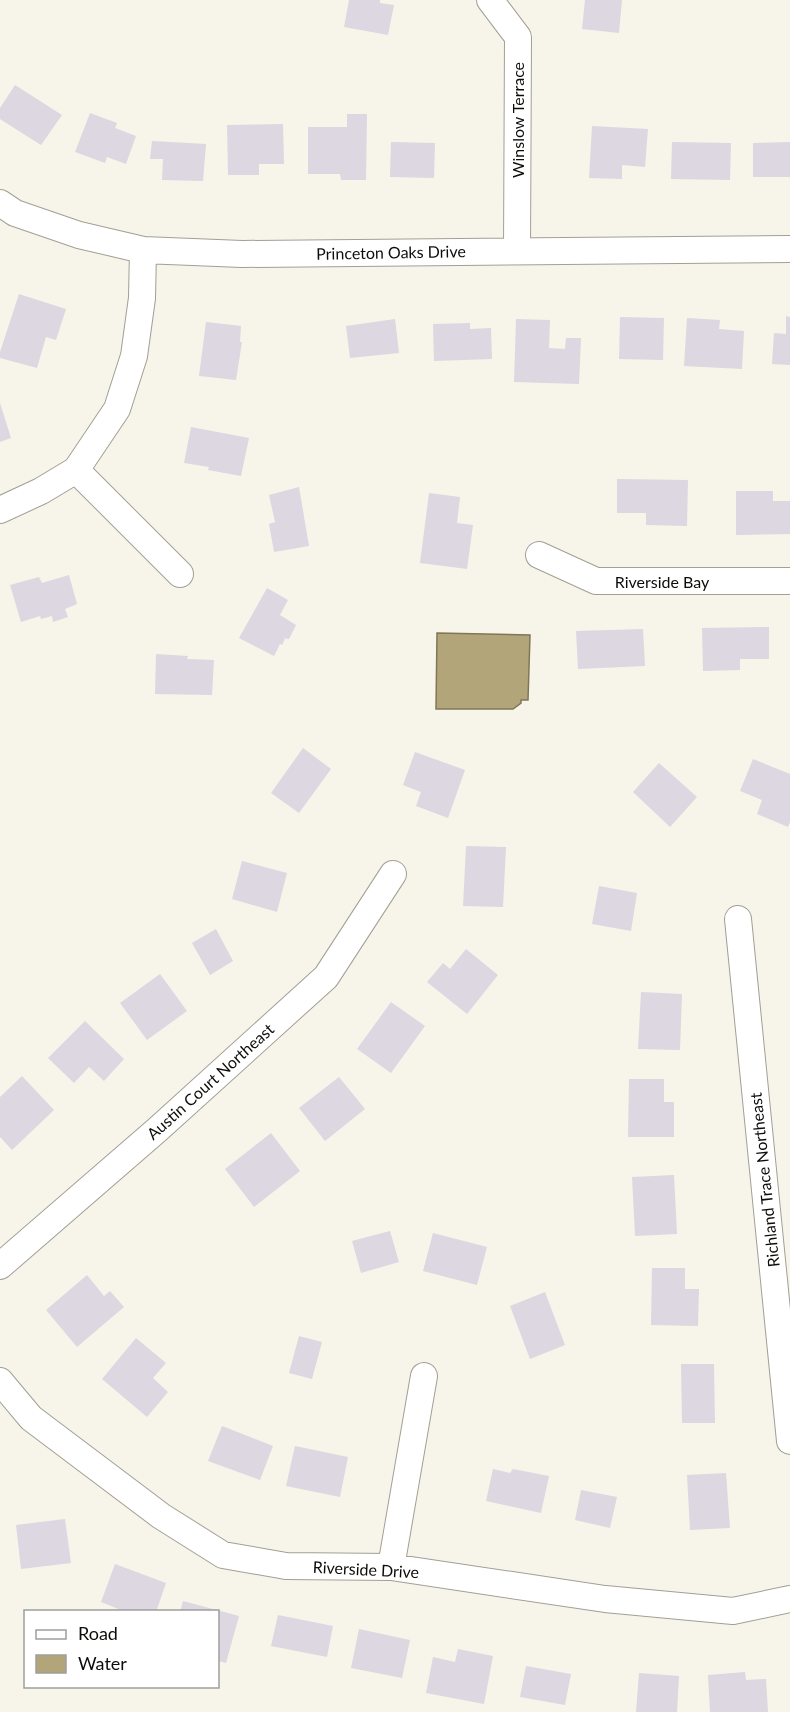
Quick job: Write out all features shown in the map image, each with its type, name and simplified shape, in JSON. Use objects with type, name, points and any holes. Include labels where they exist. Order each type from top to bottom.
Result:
[{"type":"street","name":"Winslow Terrace","points":[[490,0],[518,36],[517,250]]},
{"type":"street","name":"Princeton Oaks Drive","points":[[0,203],[15,213],[79,235],[143,250],[242,254],[790,249]]},
{"type":"street","points":[[0,510],[40,491],[76,470],[117,409],[134,356],[142,298],[143,250]]},
{"type":"street","points":[[76,470],[180,574]]},
{"type":"street","name":"Riverside Bay","points":[[539,555],[596,581],[790,581]]},
{"type":"street","name":"Austin Court Northeast","points":[[0,1266],[157,1130],[326,977],[393,874]]},
{"type":"street","name":"Richland Trace Northeast","points":[[738,919],[790,1441]]},
{"type":"street","points":[[391,1567],[423,1376]]},
{"type":"street","name":"Riverside Drive","points":[[0,1381],[32,1418],[161,1516],[223,1555],[286,1566],[391,1567],[605,1599],[732,1611],[790,1599]]},
{"type":"water","points":[[437,633],[530,635],[528,700],[521,700],[521,703],[513,709],[436,709]]},
{"type":"building","points":[[349,0],[380,0],[380,3],[394,5],[388,35],[344,27]]},
{"type":"building","points":[[585,0],[622,0],[619,33],[582,29]]},
{"type":"building","points":[[15,85],[62,115],[41,145],[0,119],[0,108]]},
{"type":"building","points":[[90,113],[117,123],[115,128],[136,136],[126,164],[107,157],[105,163],[75,152]]},
{"type":"building","points":[[347,114],[367,114],[366,180],[341,180],[340,174],[308,174],[308,127],[347,127]]},
{"type":"building","points":[[283,124],[284,164],[259,164],[259,175],[228,175],[227,125]]},
{"type":"building","points":[[592,126],[648,129],[645,167],[622,165],[622,179],[589,178]]},
{"type":"building","points":[[152,141],[206,144],[203,181],[162,180],[163,159],[150,159]]},
{"type":"building","points":[[391,142],[435,143],[434,178],[390,177]]},
{"type":"building","points":[[672,142],[731,143],[730,180],[671,179]]},
{"type":"building","points":[[790,142],[790,177],[753,177],[753,143]]},
{"type":"building","points":[[19,294],[66,309],[56,340],[46,337],[37,368],[0,358]]},
{"type":"building","points":[[786,316],[790,317],[790,365],[772,364],[774,333],[786,334]]},
{"type":"building","points":[[620,317],[664,318],[663,360],[619,359]]},
{"type":"building","points":[[687,318],[720,320],[719,329],[744,331],[742,369],[684,366]]},
{"type":"building","points":[[395,319],[399,353],[350,358],[346,326]]},
{"type":"building","points":[[516,319],[550,320],[549,348],[565,349],[566,338],[581,338],[579,384],[514,382]]},
{"type":"building","points":[[206,322],[241,326],[240,342],[242,342],[236,380],[199,376]]},
{"type":"building","points":[[470,323],[470,329],[491,328],[492,359],[434,361],[433,324]]},
{"type":"building","points":[[0,403],[11,438],[0,442]]},
{"type":"building","points":[[191,427],[249,438],[241,476],[184,463]]},
{"type":"building","points":[[617,479],[688,480],[687,526],[646,525],[646,513],[617,513]]},
{"type":"building","points":[[299,487],[309,546],[274,552],[269,524],[275,522],[269,495]]},
{"type":"building","points":[[736,491],[773,491],[773,501],[790,501],[790,534],[736,535]]},
{"type":"building","points":[[429,493],[460,497],[457,523],[473,525],[467,569],[420,563]]},
{"type":"building","points":[[69,575],[77,604],[65,609],[68,617],[53,622],[52,616],[41,619],[40,616],[21,622],[10,585],[39,577],[42,583]]},
{"type":"building","points":[[267,588],[288,600],[280,615],[296,625],[289,639],[283,638],[285,639],[282,645],[280,644],[274,656],[239,638]]},
{"type":"building","points":[[769,627],[769,659],[740,659],[740,670],[703,671],[702,628]]},
{"type":"building","points":[[643,629],[645,666],[578,669],[576,631]]},
{"type":"building","points":[[156,654],[214,660],[212,695],[155,694]]},
{"type":"building","points":[[303,748],[331,769],[299,813],[271,793]]},
{"type":"building","points":[[415,752],[465,770],[448,818],[416,806],[421,792],[403,785]]},
{"type":"building","points":[[753,759],[790,774],[790,822],[788,827],[757,814],[762,800],[740,791]]},
{"type":"building","points":[[659,763],[697,797],[670,827],[633,792]]},
{"type":"building","points":[[466,846],[506,847],[503,907],[463,906]]},
{"type":"building","points":[[242,861],[287,873],[277,912],[232,899]]},
{"type":"building","points":[[599,886],[637,893],[631,931],[592,924]]},
{"type":"building","points":[[216,929],[233,961],[210,975],[192,943]]},
{"type":"building","points":[[466,949],[498,975],[467,1014],[427,982],[443,963],[450,969]]},
{"type":"building","points":[[160,974],[187,1011],[147,1040],[120,1003]]},
{"type":"building","points":[[641,992],[682,994],[680,1050],[638,1049]]},
{"type":"building","points":[[391,1002],[425,1026],[391,1073],[357,1049]]},
{"type":"building","points":[[85,1021],[124,1059],[104,1081],[89,1067],[74,1083],[48,1058]]},
{"type":"building","points":[[22,1076],[54,1110],[12,1150],[0,1137],[0,1097]]},
{"type":"building","points":[[339,1077],[365,1109],[325,1141],[299,1108]]},
{"type":"building","points":[[629,1079],[664,1079],[664,1102],[674,1102],[674,1137],[628,1137]]},
{"type":"building","points":[[271,1133],[300,1171],[254,1207],[225,1169]]},
{"type":"building","points":[[674,1175],[677,1234],[635,1236],[632,1177]]},
{"type":"building","points":[[390,1231],[399,1262],[361,1273],[352,1241]]},
{"type":"building","points":[[433,1233],[487,1247],[477,1285],[423,1271]]},
{"type":"building","points":[[652,1268],[685,1268],[685,1289],[699,1289],[698,1326],[651,1325]]},
{"type":"building","points":[[87,1275],[104,1296],[110,1291],[124,1307],[77,1347],[46,1310]]},
{"type":"building","points":[[545,1292],[565,1345],[530,1359],[510,1306]]},
{"type":"building","points":[[299,1336],[322,1342],[312,1379],[289,1373]]},
{"type":"building","points":[[136,1338],[166,1363],[153,1378],[168,1392],[147,1417],[102,1379]]},
{"type":"building","points":[[681,1364],[714,1364],[715,1423],[682,1423]]},
{"type":"building","points":[[222,1426],[273,1446],[260,1480],[208,1461]]},
{"type":"building","points":[[295,1446],[348,1457],[340,1497],[286,1486]]},
{"type":"building","points":[[493,1469],[510,1473],[513,1469],[549,1476],[541,1513],[486,1501]]},
{"type":"building","points":[[726,1473],[730,1528],[690,1530],[687,1475]]},
{"type":"building","points":[[581,1490],[617,1497],[610,1528],[575,1520]]},
{"type":"building","points":[[65,1519],[71,1563],[21,1569],[16,1525]]},
{"type":"building","points":[[115,1564],[166,1583],[157,1610],[121,1610],[101,1602]]},
{"type":"building","points":[[183,1601],[217,1610],[181,1610]]},
{"type":"building","points":[[219,1611],[239,1616],[226,1663],[219,1661]]},
{"type":"building","points":[[278,1615],[333,1626],[327,1657],[271,1646]]},
{"type":"building","points":[[359,1629],[410,1640],[402,1678],[351,1668]]},
{"type":"building","points":[[458,1649],[493,1656],[484,1704],[426,1693],[433,1657],[455,1662]]},
{"type":"building","points":[[526,1666],[571,1674],[565,1705],[520,1697]]},
{"type":"building","points":[[745,1672],[746,1680],[766,1679],[768,1712],[710,1712],[708,1675]]},
{"type":"building","points":[[639,1673],[679,1676],[677,1712],[636,1712]]}]
